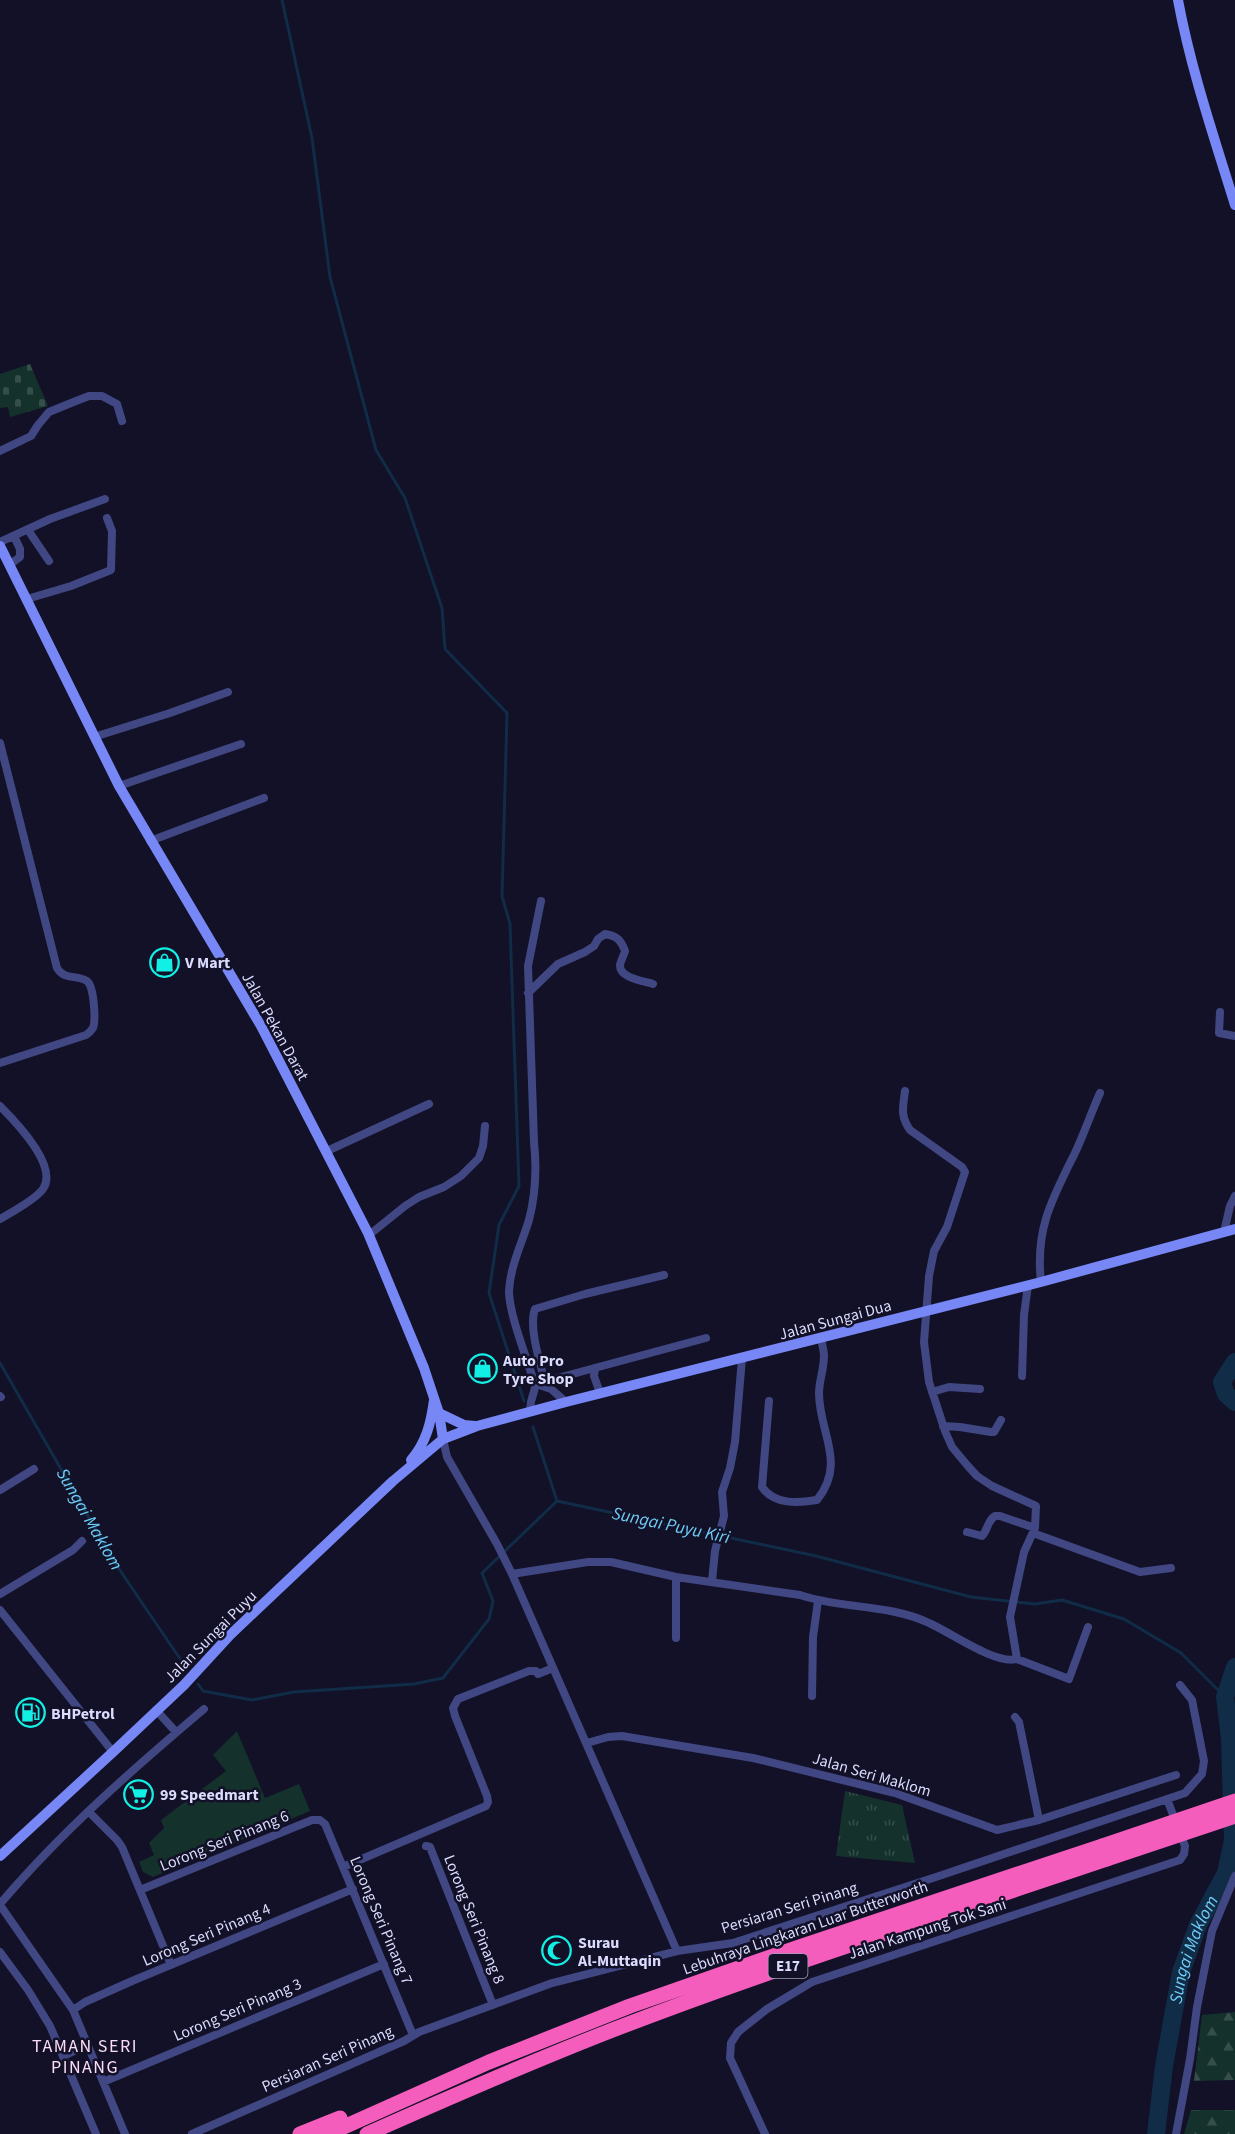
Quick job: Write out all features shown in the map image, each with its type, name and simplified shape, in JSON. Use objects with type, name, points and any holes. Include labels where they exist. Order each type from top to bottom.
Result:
[{"type":"highway","name":"Lebuhraya Lingkaran Luar Butterworth","points":[[368,2134],[610,2032],[1105,1853],[1235,1801]]},
{"type":"highway","name":"Lebuhraya Lingkaran Luar Butterworth","points":[[328,2134],[489,2062],[630,2006],[796,1948],[1105,1853],[1235,1816]]},
{"type":"highway","points":[[300,2134],[363,2109],[417,2094]]},
{"type":"highway","points":[[386,2134],[425,2109]]},
{"type":"main road","points":[[1178,0],[1199,92],[1235,205]]},
{"type":"main road","name":"Jalan Pekan Darat","points":[[0,544],[119,786],[261,1026],[369,1235],[424,1368],[439,1413],[443,1439]]},
{"type":"main road","name":"Jalan Sungai Dua","points":[[443,1439],[477,1426],[566,1402],[1041,1282],[1230,1230]]},
{"type":"main road","points":[[393,1481],[417,1453],[430,1428],[434,1399]]},
{"type":"main road","points":[[439,1413],[464,1425],[477,1426]]},
{"type":"main road","name":"Jalan Sungai Puyu","points":[[0,1856],[184,1685],[230,1635],[393,1481],[443,1439]]},
{"type":"street","points":[[0,451],[31,436],[50,412],[88,396],[102,396],[117,404],[122,421]]},
{"type":"street","points":[[0,544],[50,519],[105,499]]},
{"type":"street","points":[[27,599],[71,586],[111,570],[112,531],[107,518]]},
{"type":"street","points":[[28,530],[49,561]]},
{"type":"street","points":[[9,565],[20,557],[20,549],[14,536]]},
{"type":"street","points":[[94,737],[228,692]]},
{"type":"street","points":[[0,743],[57,968],[64,976],[88,982],[91,986],[94,1014],[93,1027],[86,1035],[0,1063]]},
{"type":"street","points":[[119,786],[241,744]]},
{"type":"street","points":[[150,841],[264,798]]},
{"type":"street","points":[[531,1412],[530,1401],[536,1385],[511,1307],[509,1292],[512,1273],[529,1219],[537,1179],[528,966],[541,901]]},
{"type":"street","points":[[528,993],[558,964],[585,952],[605,934],[614,935],[622,942],[626,951],[620,965],[621,970],[625,974],[653,984]]},
{"type":"street","points":[[1220,1012],[1219,1033],[1235,1036]]},
{"type":"street","points":[[905,1091],[901,1115],[904,1123],[910,1130],[962,1167],[965,1172],[947,1227],[934,1251],[929,1276],[924,1342],[932,1392],[952,1447],[977,1476],[992,1486],[1036,1506],[1034,1530],[1024,1552],[1010,1617],[1017,1659]]},
{"type":"street","points":[[1041,1282],[1040,1242],[1051,1201],[1074,1155],[1100,1093]]},
{"type":"street","points":[[327,1151],[429,1104]]},
{"type":"street","points":[[0,1106],[19,1125],[34,1145],[45,1168],[46,1179],[44,1188],[38,1194],[0,1219]]},
{"type":"street","points":[[369,1235],[412,1201],[444,1187],[461,1176],[479,1158],[483,1146],[484,1126]]},
{"type":"street","points":[[1230,1230],[1230,1206],[1235,1196]]},
{"type":"street","points":[[546,1386],[533,1325],[532,1316],[535,1309],[544,1304],[664,1275]]},
{"type":"street","points":[[1022,1376],[1024,1315],[1028,1285]]},
{"type":"street","points":[[546,1386],[554,1379],[706,1338]]},
{"type":"street","points":[[769,1401],[762,1487],[767,1495],[780,1500],[796,1503],[817,1500],[832,1470],[830,1443],[820,1409],[819,1392],[824,1356],[821,1338]]},
{"type":"street","points":[[712,1581],[724,1516],[722,1492],[735,1442],[742,1358]]},
{"type":"street","points":[[595,1368],[594,1376],[600,1393]]},
{"type":"street","points":[[536,1385],[546,1386],[566,1402]]},
{"type":"street","points":[[932,1392],[949,1387],[980,1389]]},
{"type":"street","points":[[944,1426],[960,1426],[994,1432],[1001,1420]]},
{"type":"street","points":[[443,1439],[447,1457],[511,1571],[677,1951]]},
{"type":"street","points":[[0,1490],[34,1469]]},
{"type":"street","points":[[967,1532],[982,1536],[989,1522],[995,1516],[1000,1516],[1140,1572],[1171,1568]]},
{"type":"street","points":[[0,1594],[73,1550],[82,1541]]},
{"type":"street","points":[[511,1571],[588,1562],[611,1562],[676,1577],[800,1594],[818,1601],[856,1605],[907,1615],[930,1623],[999,1659],[1011,1661],[1017,1659],[1069,1679],[1088,1627]]},
{"type":"street","points":[[676,1577],[676,1638]]},
{"type":"street","points":[[812,1696],[813,1637],[818,1601]]},
{"type":"street","points":[[0,1610],[113,1752]]},
{"type":"street","points":[[343,1867],[486,1806],[487,1796],[453,1707],[458,1699],[529,1671],[536,1671],[538,1674],[553,1668]]},
{"type":"street","name":"Persiaran Seri Pinang","points":[[192,2134],[404,2041],[412,2035],[552,1983],[677,1951],[733,1943],[1185,1793],[1202,1774],[1204,1761],[1192,1700],[1180,1685]]},
{"type":"street","points":[[124,2134],[73,2010],[0,1904],[18,1881],[89,1812],[204,1708]]},
{"type":"street","points":[[156,1710],[176,1732]]},
{"type":"street","points":[[1015,1717],[1019,1722],[1039,1820]]},
{"type":"street","name":"Jalan Seri Maklom","points":[[587,1743],[622,1736],[753,1758],[894,1793],[997,1830],[1039,1820],[1176,1775]]},
{"type":"street","name":"Jalan Kampung Tok Sani","points":[[765,2134],[730,2058],[731,2043],[738,2032],[767,2009],[813,1982],[1180,1860],[1185,1846],[1167,1799]]},
{"type":"street","points":[[89,1812],[117,1840],[171,1965]]},
{"type":"street","name":"Lorong Seri Pinang 6","points":[[140,1890],[312,1820],[320,1820]]},
{"type":"street","name":"Lorong Seri Pinang 7","points":[[320,1820],[326,1824],[412,2035]]},
{"type":"street","name":"Lorong Seri Pinang 8","points":[[426,1846],[430,1847],[493,2005]]},
{"type":"street","points":[[1176,2134],[1212,1931],[1235,1876]]},
{"type":"street","name":"Lorong Seri Pinang 4","points":[[73,2010],[85,2002],[353,1889]]},
{"type":"street","points":[[0,1952],[28,1990],[50,2026],[96,2134]]},
{"type":"street","name":"Lorong Seri Pinang 3","points":[[103,2082],[384,1964]]},
{"type":"street","points":[[63,2055],[87,2046]]},
{"type":"green space","points":[[30,364],[48,406],[10,417],[8,407],[0,408],[0,374]]},
{"type":"green space","points":[[237,1731],[265,1798],[299,1784],[310,1811],[153,1877],[143,1872],[139,1862],[154,1855],[149,1843],[164,1828],[161,1820],[226,1771],[213,1755]]},
{"type":"green space","points":[[845,1791],[902,1805],[915,1863],[836,1856]]},
{"type":"green space","points":[[1235,2012],[1235,2080],[1194,2081],[1202,2015]]},
{"type":"green space","points":[[1191,2110],[1235,2110],[1235,2134],[1184,2134]]},
{"type":"waterway","points":[[282,0],[312,138],[330,277],[376,450],[405,498],[442,608],[445,649],[507,713],[502,896],[510,924],[519,1186],[499,1225],[489,1293],[524,1401]]},
{"type":"waterway","points":[[1235,1362],[1222,1382],[1226,1394],[1235,1402]]},
{"type":"waterway","name":"Sungai Maklom","points":[[0,1363],[115,1563],[187,1669]]},
{"type":"waterway","points":[[533,1427],[557,1501]]},
{"type":"waterway","name":"Sungai Puyu Kiri","points":[[198,1684],[203,1691],[252,1700],[294,1692],[414,1684],[443,1678],[489,1619],[493,1601],[482,1573],[557,1501],[816,1556],[971,1597],[1035,1604],[1062,1600],[1124,1619],[1181,1653],[1225,1697]]},
{"type":"waterway","name":"Sungai Maklom","points":[[1156,2134],[1164,2066],[1181,1972],[1198,1925],[1226,1873],[1233,1840],[1230,1739],[1225,1697],[1235,1667]]},
{"type":"place","name":"V Mart","points":[[164,962]]},
{"type":"place","name":"Auto Pro Tyre Shop","points":[[482,1369]]},
{"type":"place","name":"BHPetrol","points":[[30,1713]]},
{"type":"place","name":"99 Speedmart","points":[[139,1794]]},
{"type":"place","name":"Surau Al-Muttaqin","points":[[557,1951]]},
{"type":"district","name":"TAMAN SERI PINANG","points":[[85,2056]]}]
